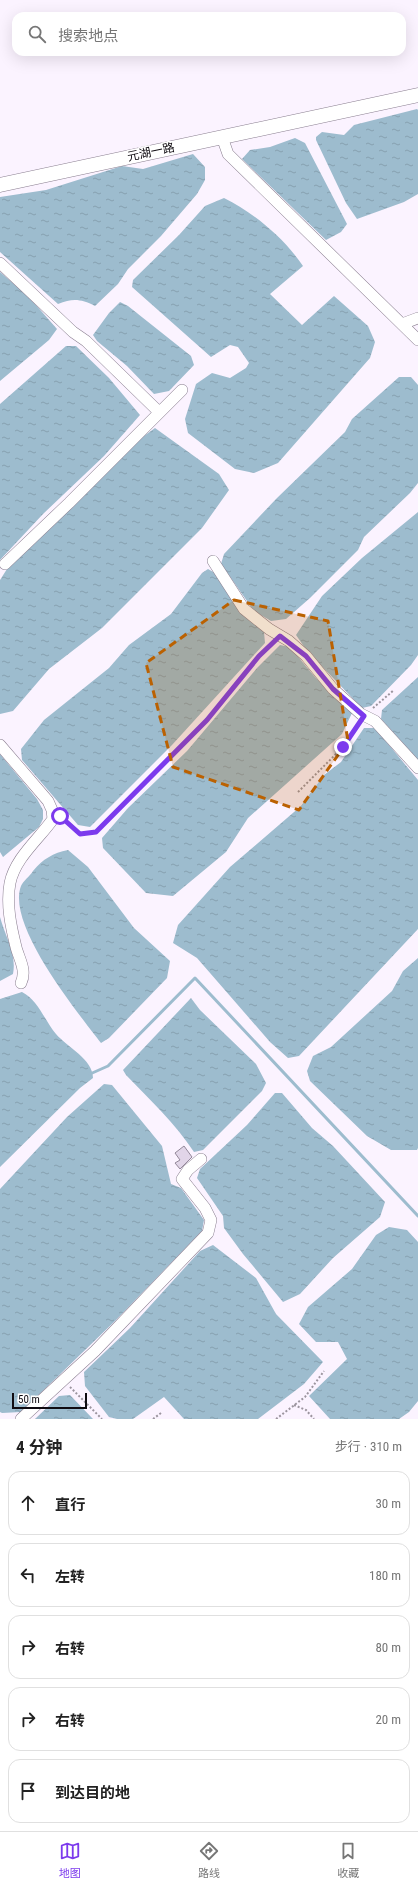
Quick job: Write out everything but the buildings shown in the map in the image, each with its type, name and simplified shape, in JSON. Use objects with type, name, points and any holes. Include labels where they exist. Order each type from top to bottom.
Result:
[{"type":"main road","name":"元湖一路","points":[[0,185],[418,95]]},
{"type":"lane","points":[[222,137],[228,154],[418,340]]},
{"type":"lane","points":[[0,263],[73,332],[86,341],[159,412]]},
{"type":"lane","points":[[402,324],[418,318]]},
{"type":"lane","points":[[5,564],[69,504],[182,390]]},
{"type":"lane","points":[[213,561],[244,609],[306,656],[333,689],[364,716],[375,721],[418,768]]},
{"type":"lane","points":[[0,745],[48,801],[53,819],[26,853],[16,868],[10,882],[8,901],[16,947],[23,967],[23,977],[21,982]]},
{"type":"lane","points":[[21,1419],[95,1351],[208,1233],[211,1220],[205,1208],[182,1179],[188,1170],[201,1159]]},
{"type":"path","points":[[52,815],[60,816],[80,834],[96,832],[207,720],[259,656],[280,636]]},
{"type":"path","points":[[298,792],[343,747],[364,716],[394,690]]},
{"type":"path","points":[[276,1419],[305,1397],[324,1371]]},
{"type":"path","points":[[64,1381],[102,1419]]},
{"type":"path","points":[[294,1405],[306,1410],[314,1419]]},
{"type":"path","points":[[153,1419],[161,1413]]},
{"type":"highlighted area","points":[[234,600],[328,621],[348,741],[299,810],[173,767],[146,663]]},
{"type":"water","points":[[417,109],[418,194],[404,202],[357,219],[346,203],[316,140],[316,137],[322,132],[344,135],[354,125]]},
{"type":"water","points":[[295,138],[305,143],[347,224],[341,232],[326,240],[242,159],[250,150],[270,147]]},
{"type":"water","points":[[193,154],[205,167],[205,180],[197,194],[161,236],[128,269],[118,284],[95,306],[77,300],[58,304],[0,252],[0,197],[46,190],[122,166],[143,169]]},
{"type":"water","points":[[224,198],[246,211],[268,227],[287,246],[303,266],[270,294],[302,325],[334,296],[368,326],[375,342],[370,358],[278,463],[254,473],[235,469],[188,433],[185,419],[196,384],[212,373],[230,378],[246,368],[249,363],[238,347],[230,345],[211,357],[132,287],[133,280],[179,235],[205,206]]},
{"type":"water","points":[[0,272],[28,296],[57,329],[49,340],[0,381]]},
{"type":"water","points":[[120,302],[128,306],[191,356],[194,365],[169,391],[154,394],[127,366],[97,341],[93,335],[109,313]]},
{"type":"water","points":[[66,346],[76,346],[109,378],[140,415],[104,456],[43,514],[0,560],[0,404]]},
{"type":"water","points":[[399,377],[411,377],[418,385],[418,483],[410,493],[364,537],[358,550],[310,598],[286,619],[271,621],[254,611],[221,564],[224,554],[276,499],[345,432],[352,419]]},
{"type":"water","points":[[155,428],[219,474],[229,490],[202,528],[102,628],[49,669],[13,711],[0,714],[0,580],[7,569],[129,447]]},
{"type":"water","points":[[418,512],[418,655],[411,665],[371,706],[362,708],[307,651],[296,635],[322,596],[362,558]]},
{"type":"water","points":[[208,569],[215,573],[241,613],[264,632],[265,643],[172,745],[90,827],[78,825],[22,760],[21,749],[44,720],[109,668],[129,645],[171,614],[202,573]]},
{"type":"water","points":[[280,645],[290,647],[315,677],[352,713],[342,734],[248,818],[226,852],[173,896],[146,893],[103,848],[102,838],[128,808],[187,751],[257,668]]},
{"type":"water","points":[[418,677],[418,760],[381,719],[382,710]]},
{"type":"water","points":[[364,728],[375,728],[418,780],[418,929],[299,1056],[288,1058],[270,1042],[197,958],[173,943],[178,925],[230,867],[301,806],[324,775],[341,762]]},
{"type":"water","points":[[0,754],[37,799],[43,810],[43,819],[39,827],[3,857],[0,852]]},
{"type":"water","points":[[68,850],[88,867],[134,928],[170,961],[167,978],[109,1038],[101,1043],[47,968],[24,923],[19,903],[21,886],[23,882],[49,857]]},
{"type":"water","points":[[0,917],[12,952],[14,967],[13,974],[0,981]]},
{"type":"water","points":[[418,958],[418,1148],[417,1150],[391,1150],[367,1136],[310,1081],[307,1071],[313,1056],[331,1047],[392,991],[403,971]]},
{"type":"water","points":[[22,992],[33,1000],[56,1034],[89,1065],[93,1078],[80,1088],[0,1167],[0,999]]},
{"type":"water","points":[[191,998],[200,1010],[256,1064],[266,1083],[262,1091],[203,1150],[194,1152],[170,1121],[123,1070]]},
{"type":"water","points":[[104,1084],[112,1085],[162,1146],[171,1184],[181,1188],[204,1220],[202,1231],[114,1322],[21,1412],[2,1413],[0,1412],[0,1189],[67,1117]]},
{"type":"water","points":[[275,1093],[282,1093],[312,1128],[333,1146],[385,1202],[380,1217],[333,1258],[300,1294],[283,1302],[243,1254],[224,1228],[223,1216],[197,1178],[200,1169],[247,1125]]},
{"type":"water","points":[[389,1227],[407,1230],[418,1242],[418,1401],[409,1412],[399,1419],[330,1419],[309,1396],[347,1359],[338,1342],[316,1342],[299,1324],[308,1307],[352,1269],[376,1235]]},
{"type":"water","points":[[213,1245],[256,1278],[276,1314],[323,1362],[304,1384],[258,1419],[184,1419],[164,1397],[133,1419],[117,1419],[109,1417],[85,1386],[84,1372],[130,1328],[200,1251]]},
{"type":"water","points":[[70,1395],[93,1419],[35,1419],[59,1396]]},
{"type":"waterway","points":[[90,1074],[108,1066],[195,978],[418,1216]]},
{"type":"route","points":[[60,816],[80,834],[96,832],[207,720],[259,656],[280,636],[289,641],[306,656],[333,689],[364,716],[343,747]]}]
